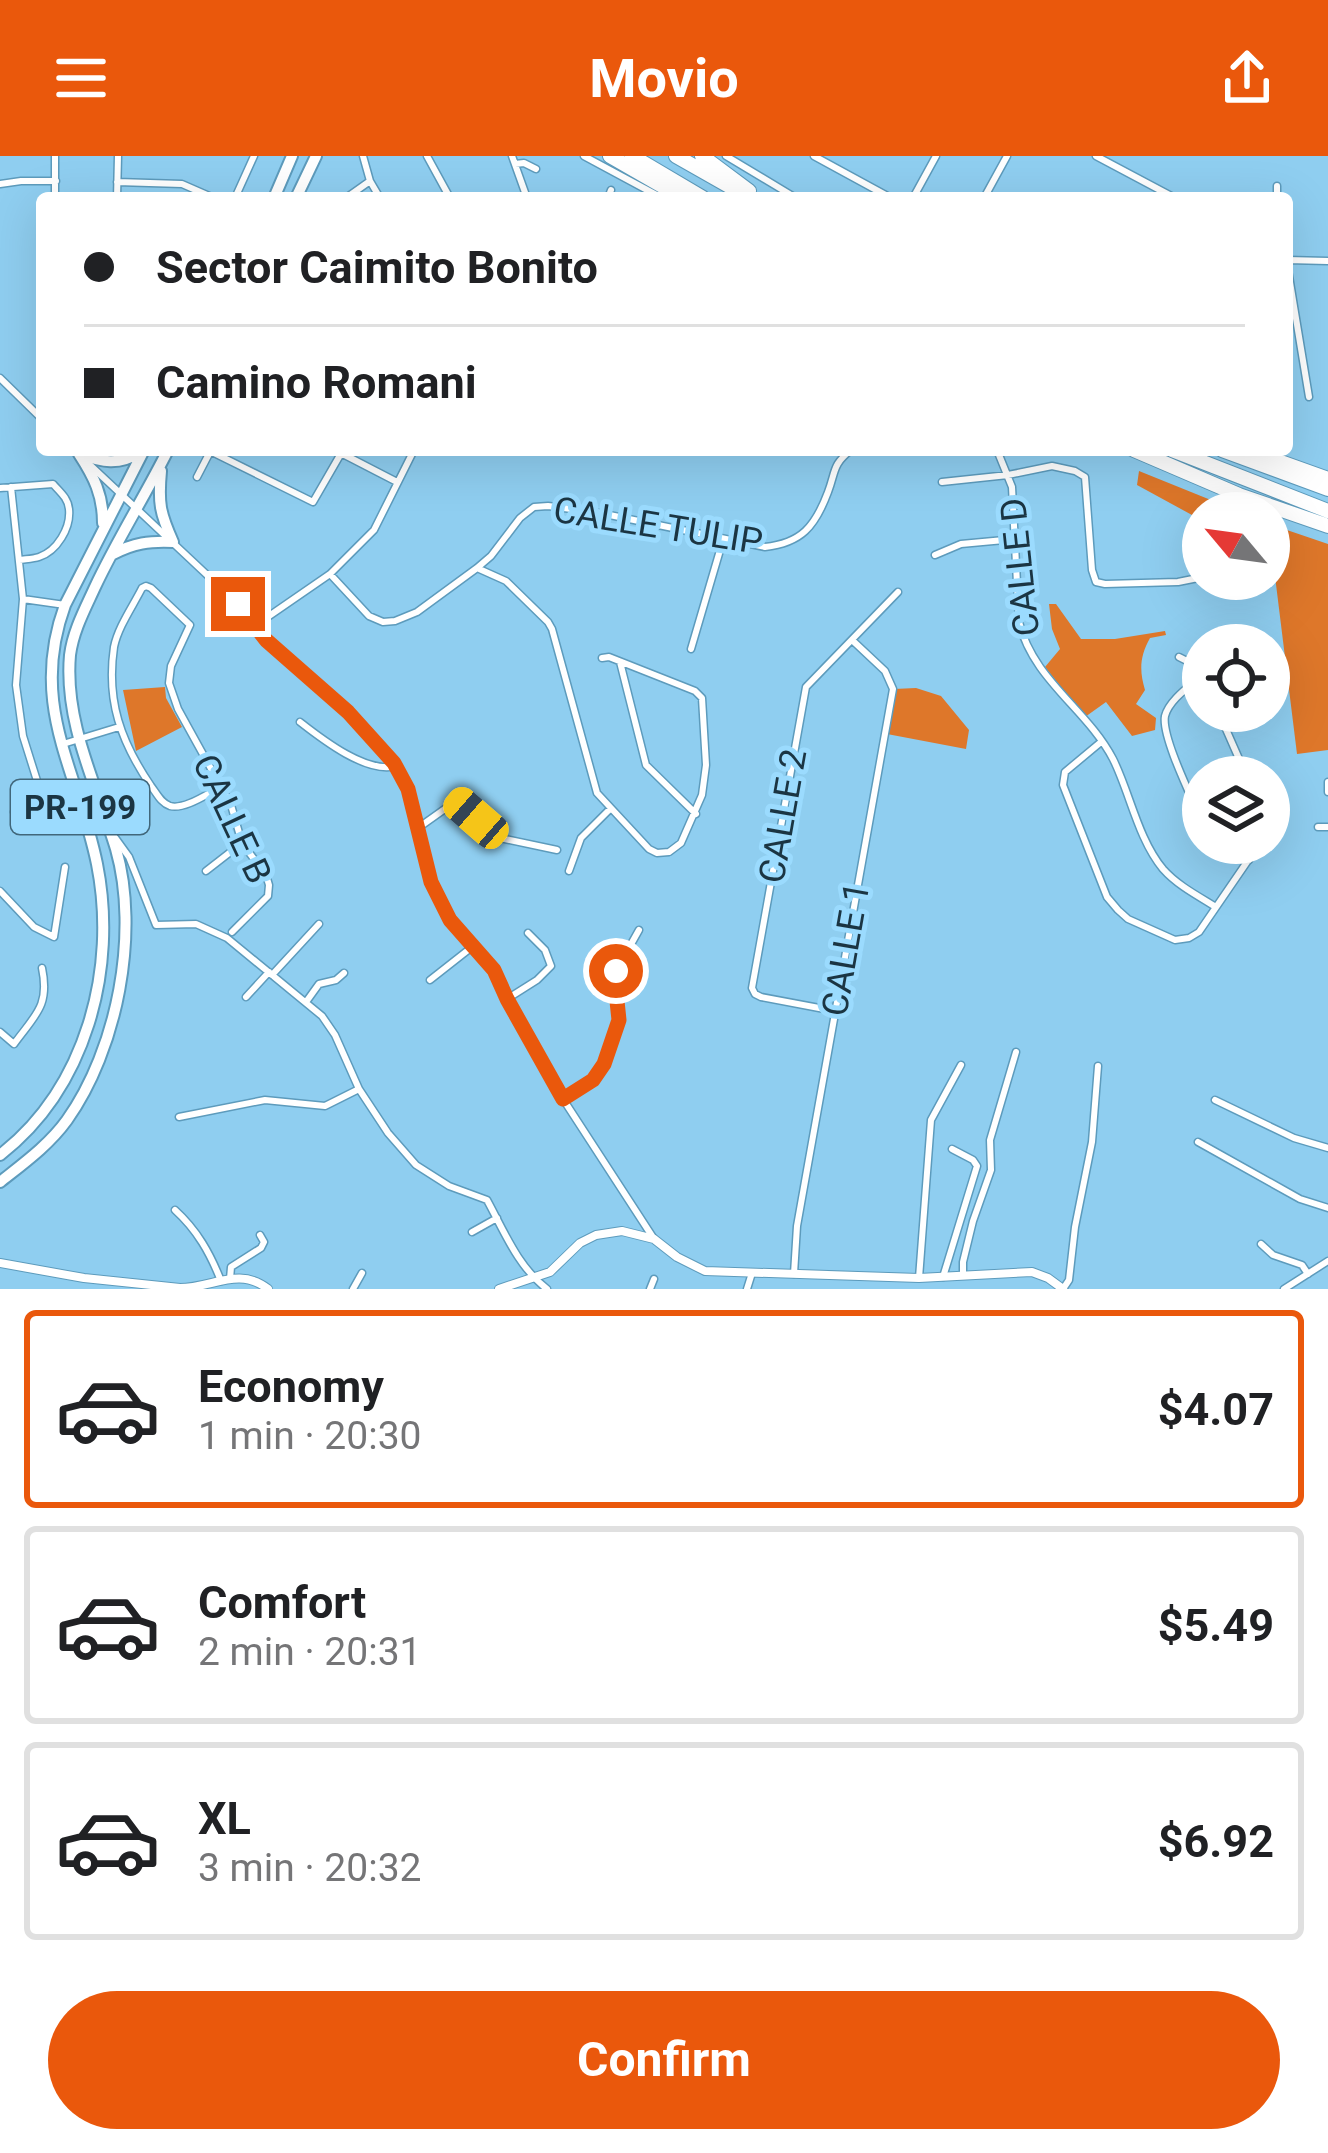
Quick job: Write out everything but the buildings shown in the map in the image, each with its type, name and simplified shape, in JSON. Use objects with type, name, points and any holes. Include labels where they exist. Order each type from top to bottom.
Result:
[{"type":"highway","points":[[607,156],[629,161],[691,192]]},
{"type":"highway","points":[[661,156],[720,192]]},
{"type":"highway","points":[[676,156],[742,192]]},
{"type":"highway","points":[[702,156],[746,192]]},
{"type":"highway","points":[[629,161],[674,192]]},
{"type":"highway","points":[[1148,456],[1328,526]]},
{"type":"highway","points":[[1187,456],[1328,511]]},
{"type":"highway","points":[[1238,456],[1328,490]]},
{"type":"highway","points":[[1264,456],[1328,478]]},
{"type":"main road","points":[[277,192],[292,156]]},
{"type":"main road","points":[[299,192],[316,156]]},
{"type":"main road","points":[[79,456],[99,491],[103,528]]},
{"type":"main road","points":[[86,456],[118,462],[134,456]]},
{"type":"main road","name":"PR-199","points":[[0,1182],[35,1155],[66,1121],[107,1040],[123,967],[124,898],[118,855],[73,717],[70,651],[110,556],[142,456]]},
{"type":"main road","points":[[110,556],[148,541],[173,542],[158,500],[165,456]]},
{"type":"main road","name":"PR-199","points":[[0,1155],[36,1124],[62,1088],[86,1033],[102,964],[103,900],[96,860],[54,721],[52,660],[57,628],[103,528],[165,456]]},
{"type":"street","points":[[55,156],[56,192]]},
{"type":"street","points":[[117,192],[118,156]]},
{"type":"street","points":[[238,192],[254,156]]},
{"type":"street","points":[[363,156],[376,192]]},
{"type":"street","points":[[427,156],[447,192]]},
{"type":"street","points":[[584,156],[651,192]]},
{"type":"street","points":[[726,156],[786,192]]},
{"type":"street","points":[[814,156],[880,192]]},
{"type":"street","points":[[916,192],[936,156]]},
{"type":"street","points":[[987,192],[1007,156]]},
{"type":"street","points":[[1096,156],[1164,192]]},
{"type":"street","points":[[513,160],[536,169]]},
{"type":"street","points":[[513,160],[525,192]]},
{"type":"street","points":[[0,184],[56,181]]},
{"type":"street","points":[[354,192],[370,181]]},
{"type":"street","points":[[117,182],[182,184],[200,192]]},
{"type":"street","points":[[1277,186],[1277,192]]},
{"type":"street","points":[[1293,262],[1328,261]]},
{"type":"street","points":[[1293,299],[1309,397]]},
{"type":"street","points":[[0,378],[36,413]]},
{"type":"street","points":[[80,456],[238,604],[266,640],[348,712],[396,766],[408,789],[431,882],[450,920],[494,970],[563,1099],[654,1239],[677,1257],[705,1271],[752,1273],[919,1278],[1032,1272],[1063,1289],[1069,1280],[1092,1142],[1097,1066]]},
{"type":"street","points":[[197,477],[208,456]]},
{"type":"street","points":[[221,456],[313,502],[337,456]]},
{"type":"street","points":[[349,456],[398,482]]},
{"type":"street","points":[[256,625],[330,574],[374,530],[411,456]]},
{"type":"street","name":"CALLE TULIP","points":[[330,574],[370,616],[395,621],[417,612],[477,568],[534,507],[548,506],[765,547],[787,544],[806,531],[827,496],[836,462],[843,456]]},
{"type":"street","name":"CALLE D","points":[[1000,456],[1012,487],[1018,622],[1023,641],[1111,755],[1154,856],[1166,872],[1216,907]]},
{"type":"street","points":[[941,482],[1052,466],[1075,471],[1085,478],[1091,570],[1096,582],[1182,581]]},
{"type":"street","points":[[0,488],[53,484],[65,496],[69,509],[68,524],[56,547],[40,557],[19,560]]},
{"type":"street","points":[[11,487],[23,599],[16,685],[23,736],[44,803]]},
{"type":"street","points":[[935,555],[962,544],[1015,538]]},
{"type":"street","points":[[691,649],[723,540]]},
{"type":"street","points":[[477,568],[506,581],[552,629],[594,787],[649,849],[663,854],[676,850],[702,795],[706,765],[702,698],[695,691],[602,658]]},
{"type":"street","name":"CALLE B","points":[[119,727],[112,691],[115,641],[142,588],[151,588],[190,626],[171,666],[169,683],[231,805],[242,843],[269,885],[268,896],[232,932]]},
{"type":"street","name":"CALLE 2","points":[[835,1011],[761,998],[752,988],[806,687],[898,592]]},
{"type":"street","points":[[23,599],[65,605]]},
{"type":"street","name":"CALLE 1","points":[[794,1274],[797,1226],[893,689],[885,670],[852,640]]},
{"type":"street","points":[[620,661],[646,765],[695,814]]},
{"type":"street","points":[[0,681],[16,685]]},
{"type":"street","points":[[1182,694],[1166,715],[1165,734],[1182,774]]},
{"type":"street","points":[[300,722],[380,770],[396,766]]},
{"type":"street","points":[[60,745],[119,727],[131,757],[163,803],[182,806],[221,787]]},
{"type":"street","points":[[1101,742],[1065,772],[1063,785],[1107,897],[1128,920],[1175,940],[1189,938],[1199,932],[1246,864]]},
{"type":"street","points":[[1328,782],[1328,792]]},
{"type":"street","points":[[14,812],[64,796]]},
{"type":"street","points":[[418,828],[456,801],[500,838],[557,850]]},
{"type":"street","points":[[569,871],[580,838],[610,809]]},
{"type":"street","points":[[1318,827],[1328,827]]},
{"type":"street","points":[[110,832],[129,857],[156,925],[196,924],[226,938],[322,1016],[359,1089],[388,1133],[416,1165],[449,1186],[487,1200],[532,1278],[547,1289]]},
{"type":"street","points":[[206,871],[242,843]]},
{"type":"street","points":[[0,891],[34,927],[54,937],[65,867]]},
{"type":"street","points":[[245,998],[319,924]]},
{"type":"street","points":[[563,1099],[593,1080],[604,1064],[619,1020],[616,971],[639,930]]},
{"type":"street","points":[[507,999],[551,966],[545,950],[528,934]]},
{"type":"street","points":[[430,980],[472,947]]},
{"type":"street","points":[[0,1032],[14,1044],[42,1006],[46,989],[42,968]]},
{"type":"street","points":[[306,1002],[319,985],[344,973]]},
{"type":"street","points":[[963,1276],[973,1221],[991,1170],[990,1140],[1016,1052]]},
{"type":"street","points":[[919,1278],[931,1120],[961,1064]]},
{"type":"street","points":[[179,1118],[266,1100],[325,1106],[359,1089]]},
{"type":"street","points":[[1215,1100],[1294,1138],[1328,1148]]},
{"type":"street","points":[[1198,1142],[1300,1199],[1328,1208]]},
{"type":"street","points":[[943,1277],[977,1166],[952,1149]]},
{"type":"street","points":[[176,1210],[226,1280]]},
{"type":"street","points":[[472,1232],[496,1218]]},
{"type":"street","points":[[499,1289],[550,1272],[596,1235],[622,1231],[654,1239]]},
{"type":"street","points":[[226,1280],[231,1267],[261,1247],[260,1235]]},
{"type":"street","points":[[1262,1244],[1273,1255],[1301,1265],[1308,1274]]},
{"type":"street","points":[[1284,1289],[1328,1261]]},
{"type":"street","points":[[0,1263],[180,1288],[250,1278],[268,1289]]},
{"type":"street","points":[[353,1289],[362,1273]]},
{"type":"street","points":[[747,1289],[752,1273]]},
{"type":"street","points":[[650,1289],[654,1279]]},
{"type":"shaded area","points":[[1139,471],[1191,492],[1182,492],[1182,510],[1137,485]]},
{"type":"shaded area","points":[[1290,531],[1328,544],[1328,750],[1297,754],[1290,697],[1290,624],[1281,624],[1278,600],[1290,600]]},
{"type":"shaded area","points":[[1049,604],[1056,604],[1081,639],[1165,631],[1166,635],[1150,638],[1147,645],[1141,663],[1145,690],[1136,704],[1156,718],[1155,730],[1132,736],[1106,702],[1085,717],[1045,667],[1060,649]]},
{"type":"shaded area","points":[[165,687],[182,727],[136,751],[123,690]]},
{"type":"shaded area","points":[[916,688],[941,696],[969,730],[966,749],[887,734],[894,689]]},
{"type":"route","points":[[238,604],[266,640],[348,712],[394,763],[408,789],[431,882],[450,920],[494,970],[563,1099],[593,1080],[604,1064],[619,1020],[616,971]]}]
